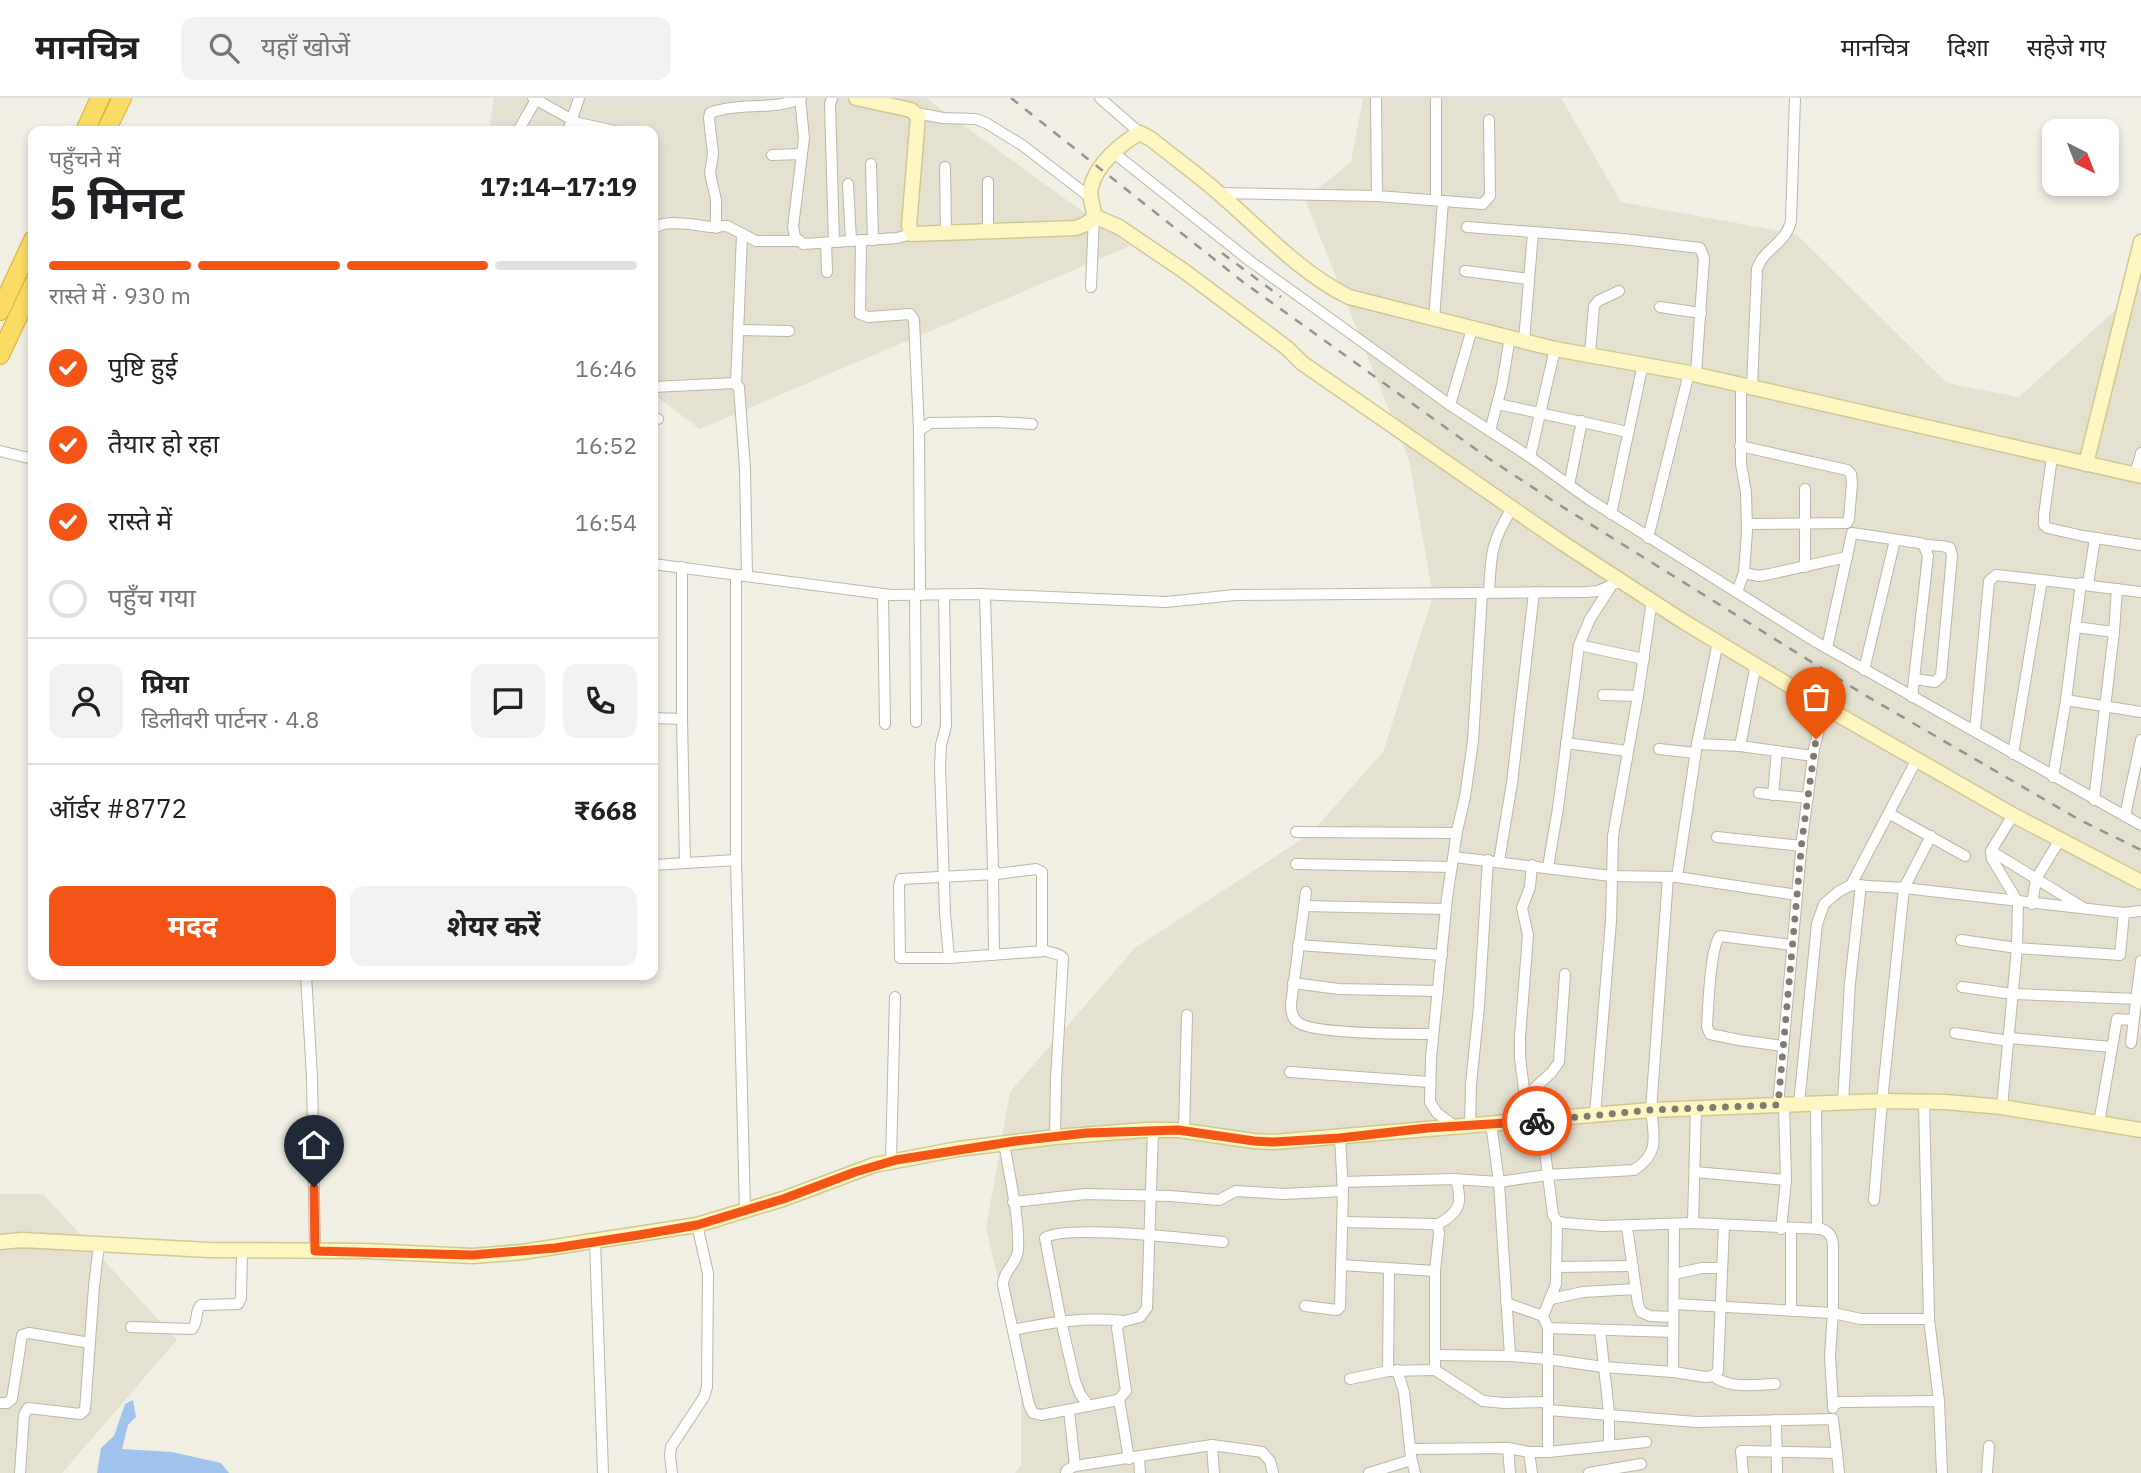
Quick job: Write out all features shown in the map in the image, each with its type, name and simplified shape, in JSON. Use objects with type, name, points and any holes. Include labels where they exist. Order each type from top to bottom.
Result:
[{"type":"highway","points":[[87,126],[100,98]]},
{"type":"highway","points":[[108,126],[122,98]]},
{"type":"highway","points":[[0,311],[28,251]]},
{"type":"highway","points":[[0,355],[28,296]]},
{"type":"street","points":[[570,126],[579,98]]},
{"type":"street","points":[[716,228],[716,200],[710,173],[713,154],[710,113],[790,102],[801,98],[804,138],[793,227],[798,241]]},
{"type":"street","points":[[827,272],[830,243],[832,98]]},
{"type":"street","points":[[856,98],[943,118],[986,122],[1091,198]]},
{"type":"street","points":[[1100,98],[1140,133],[1218,193],[1308,271],[1336,290],[1358,300],[1555,349],[1693,373],[2138,476],[2141,453]]},
{"type":"street","points":[[1376,98],[1377,196]]},
{"type":"street","points":[[1434,319],[1440,201],[1436,98]]},
{"type":"street","points":[[1737,592],[1744,573],[1747,524],[1740,446],[1757,270],[1764,257],[1780,243],[1791,221],[1795,98]]},
{"type":"street","points":[[521,126],[536,99],[580,124],[590,126]]},
{"type":"street","points":[[912,234],[909,226],[919,120],[916,113]]},
{"type":"street","points":[[1218,193],[1377,196],[1479,205],[1488,200],[1490,189],[1489,120]]},
{"type":"street","points":[[1091,287],[1094,216],[1091,187],[1105,162],[1140,133]]},
{"type":"street","points":[[1114,153],[1250,261],[1450,405],[1611,514],[1864,670],[2141,825]]},
{"type":"street","points":[[772,155],[802,154]]},
{"type":"street","points":[[871,164],[873,240]]},
{"type":"street","points":[[945,167],[946,234]]},
{"type":"street","points":[[988,182],[988,231]]},
{"type":"street","points":[[848,184],[856,241],[860,314],[868,317],[906,314],[913,316],[914,320],[919,431],[916,722]]},
{"type":"street","points":[[658,226],[672,223],[731,227],[756,242],[798,241],[803,244],[900,238],[912,234],[1076,228],[1091,221],[1094,216]]},
{"type":"street","points":[[1094,216],[1119,227],[1184,271],[1287,348],[1302,363],[1512,508],[1616,584],[1652,600],[1825,707],[2013,815],[2141,882]]},
{"type":"street","points":[[1467,227],[1700,248],[1704,258],[1701,313],[1693,373],[1648,538]]},
{"type":"street","points":[[1490,431],[1517,339],[1529,279],[1533,232]]},
{"type":"street","points":[[742,234],[736,384],[740,390],[747,576]]},
{"type":"street","points":[[2086,464],[2141,242]]},
{"type":"street","points":[[1465,271],[1529,279]]},
{"type":"street","points":[[1590,354],[1594,306],[1598,301],[1619,291]]},
{"type":"street","points":[[1660,307],[1701,313]]},
{"type":"street","points":[[1450,405],[1472,329]]},
{"type":"street","points":[[739,330],[789,331]]},
{"type":"street","points":[[1530,457],[1555,349]]},
{"type":"street","points":[[1611,514],[1643,364]]},
{"type":"street","points":[[658,387],[736,384]]},
{"type":"street","points":[[1498,404],[1628,432]]},
{"type":"street","points":[[1569,485],[1582,421]]},
{"type":"street","points":[[919,431],[930,423],[1032,424]]},
{"type":"street","points":[[1740,446],[1849,471],[1852,483],[1847,523],[1747,524]]},
{"type":"street","points":[[0,451],[28,458]]},
{"type":"street","points":[[2052,457],[2045,525],[2052,530],[2141,545]]},
{"type":"street","points":[[1805,489],[1805,567]]},
{"type":"street","points":[[1462,1126],[1433,1108],[1429,1096],[1429,1082],[1446,909],[1456,833],[1465,797],[1473,741],[1492,548],[1512,508]]},
{"type":"street","points":[[1827,648],[1849,539],[1854,532],[1950,548],[1952,556],[1941,676],[1935,682],[1915,679]]},
{"type":"street","points":[[2053,777],[2075,627],[2095,538]]},
{"type":"street","points":[[1864,670],[1895,540]]},
{"type":"street","points":[[1912,697],[1928,556],[1924,545]]},
{"type":"street","points":[[1744,573],[1765,575],[1847,557]]},
{"type":"street","points":[[658,565],[883,595],[985,594],[1166,602],[1235,595],[1598,591],[1616,584]]},
{"type":"street","points":[[682,568],[685,863]]},
{"type":"street","points":[[736,575],[736,860],[745,1210]]},
{"type":"street","points":[[1975,731],[1989,581],[1996,575],[2141,592]]},
{"type":"street","points":[[2013,754],[2042,580]]},
{"type":"street","points":[[1548,867],[1579,645],[1590,619],[1616,584]]},
{"type":"street","points":[[2094,800],[2117,589]]},
{"type":"street","points":[[1462,1126],[1471,1084],[1493,861],[1512,783],[1534,592]]},
{"type":"street","points":[[944,594],[946,726],[940,753],[949,958]]},
{"type":"street","points":[[985,594],[995,874],[994,955]]},
{"type":"street","points":[[883,595],[885,724]]},
{"type":"street","points":[[1595,1115],[1612,920],[1613,836],[1652,600]]},
{"type":"street","points":[[2075,627],[2114,632]]},
{"type":"street","points":[[1013,1202],[1075,1194],[1150,1195],[1219,1200],[1236,1191],[1264,1194],[1456,1179],[1499,1182],[1547,1175],[1634,1170],[1646,1163],[1653,1151],[1654,1142],[1651,1110],[1672,877],[1718,642]]},
{"type":"street","points":[[1579,645],[1644,659]]},
{"type":"street","points":[[1740,746],[1756,664]]},
{"type":"street","points":[[1603,695],[1638,696]]},
{"type":"street","points":[[2066,700],[2141,712]]},
{"type":"street","points":[[1791,1311],[1786,1228],[1787,1105],[1783,1046],[1813,756],[1825,707]]},
{"type":"street","points":[[658,718],[682,719]]},
{"type":"street","points":[[2125,816],[2141,740]]},
{"type":"street","points":[[1566,743],[1627,751]]},
{"type":"street","points":[[1659,748],[1740,746],[1813,756]]},
{"type":"street","points":[[1773,795],[1777,751]]},
{"type":"street","points":[[1843,1102],[1856,885],[1917,759]]},
{"type":"street","points":[[1759,793],[1808,797]]},
{"type":"street","points":[[1890,814],[1965,856]]},
{"type":"street","points":[[2002,1107],[2014,994],[2018,902],[1992,859],[1991,851],[2013,815]]},
{"type":"street","points":[[1296,832],[1456,833]]},
{"type":"street","points":[[1874,1200],[1904,888],[1931,836]]},
{"type":"street","points":[[1717,837],[1802,846]]},
{"type":"street","points":[[2032,904],[2036,879],[2059,841]]},
{"type":"street","points":[[1991,851],[2085,909]]},
{"type":"street","points":[[658,865],[736,860]]},
{"type":"street","points":[[1296,864],[1493,861],[1611,876],[1672,877],[1797,895]]},
{"type":"street","points":[[1525,1097],[1519,1051],[1528,935],[1522,908],[1530,887],[1532,865]]},
{"type":"street","points":[[1045,951],[1041,945],[1042,872],[1036,869],[995,874],[905,877],[899,883],[899,954],[902,959],[1045,951],[1059,954],[1063,958],[1055,1137]]},
{"type":"street","points":[[1787,1105],[1817,924],[1824,904],[1838,892],[1856,885],[1904,888],[2124,913],[2141,911]]},
{"type":"street","points":[[1306,892],[1291,1004],[1293,1016],[1300,1024],[1325,1030],[1433,1034]]},
{"type":"street","points":[[1304,906],[1446,909]]},
{"type":"street","points":[[1961,940],[2017,948],[2120,955],[2124,913]]},
{"type":"street","points":[[1783,1046],[1710,1034],[1707,1019],[1715,942],[1720,936],[1793,945]]},
{"type":"street","points":[[1298,945],[1442,955]]},
{"type":"street","points":[[2131,1043],[2141,961]]},
{"type":"street","points":[[1512,1122],[1525,1097],[1559,1062],[1565,974]]},
{"type":"street","points":[[306,980],[311,1054],[315,1251]]},
{"type":"street","points":[[1293,984],[1339,989],[1438,991]]},
{"type":"street","points":[[1962,987],[2014,994],[2137,999]]},
{"type":"street","points":[[891,1161],[895,997]]},
{"type":"street","points":[[1184,1130],[1187,1015]]},
{"type":"street","points":[[2099,1123],[2117,1019],[2133,1020]]},
{"type":"street","points":[[1955,1033],[2112,1047]]},
{"type":"street","points":[[1290,1072],[1429,1082]]},
{"type":"street","points":[[0,1242],[22,1240],[242,1251],[473,1255],[555,1248],[697,1225],[783,1199],[835,1178],[891,1161],[1004,1142],[1153,1130],[1184,1130],[1274,1142],[1651,1110],[1882,1101],[1946,1102],[2002,1107],[2141,1130]]},
{"type":"street","points":[[1924,1102],[1929,1319],[1939,1401],[1942,1473]]},
{"type":"street","points":[[1816,1103],[1816,1229]]},
{"type":"street","points":[[1693,1223],[1696,1108]]},
{"type":"street","points":[[1541,1120],[1553,1215],[1557,1221],[1556,1284],[1543,1316],[1548,1328],[1548,1452]]},
{"type":"street","points":[[1491,1123],[1499,1182],[1510,1356]]},
{"type":"street","points":[[1004,1142],[1018,1251],[1017,1258],[1002,1280],[1029,1405],[1033,1413],[1041,1415],[1119,1399],[1126,1391],[1117,1328],[1119,1323],[1140,1318],[1147,1308],[1153,1130]]},
{"type":"street","points":[[1305,1307],[1339,1309],[1341,1304],[1343,1186],[1340,1138]]},
{"type":"street","points":[[1695,1172],[1786,1180]]},
{"type":"street","points":[[1342,1222],[1437,1224],[1455,1213],[1459,1207],[1461,1198],[1456,1179]]},
{"type":"street","points":[[1557,1221],[1627,1227],[1693,1223],[1816,1229],[1827,1232],[1832,1237],[1833,1313],[1830,1356],[1839,1473]]},
{"type":"street","points":[[1435,1370],[1435,1270],[1439,1233],[1437,1224]]},
{"type":"street","points":[[1673,1372],[1674,1224]]},
{"type":"street","points":[[672,1473],[671,1447],[704,1397],[707,1387],[708,1273],[697,1225]]},
{"type":"street","points":[[1435,1355],[1510,1356],[1713,1376],[1718,1371],[1724,1225]]},
{"type":"street","points":[[1627,1227],[1641,1312],[1650,1316],[1673,1317]]},
{"type":"street","points":[[1089,1406],[1078,1390],[1060,1321],[1045,1242],[1048,1236],[1078,1233],[1223,1242]]},
{"type":"street","points":[[595,1241],[604,1473]]},
{"type":"street","points":[[20,1473],[24,1415],[29,1408],[80,1414],[85,1410],[99,1245]]},
{"type":"street","points":[[131,1327],[192,1328],[196,1324],[197,1309],[201,1305],[238,1304],[241,1298],[242,1251]]},
{"type":"street","points":[[1341,1265],[1435,1270]]},
{"type":"street","points":[[1556,1267],[1633,1266]]},
{"type":"street","points":[[1674,1274],[1702,1268],[1722,1268]]},
{"type":"street","points":[[1389,1269],[1393,1371],[1404,1392],[1415,1473]]},
{"type":"street","points":[[1550,1299],[1583,1292],[1636,1289]]},
{"type":"street","points":[[1506,1303],[1543,1316]]},
{"type":"street","points":[[1674,1304],[1833,1313],[1861,1319],[1929,1319]]},
{"type":"street","points":[[1013,1330],[1060,1321],[1125,1321]]},
{"type":"street","points":[[1548,1328],[1673,1332]]},
{"type":"street","points":[[1601,1330],[1609,1413],[1609,1445]]},
{"type":"street","points":[[0,1403],[7,1403],[12,1399],[22,1335],[29,1333],[90,1343]]},
{"type":"street","points":[[1350,1379],[1393,1371],[1435,1370],[1483,1401],[1696,1422],[1833,1419]]},
{"type":"street","points":[[1713,1376],[1726,1384],[1775,1384]]},
{"type":"street","points":[[1119,1399],[1140,1473]]},
{"type":"street","points":[[1833,1405],[1861,1401],[1939,1401]]},
{"type":"street","points":[[1069,1410],[1075,1466]]},
{"type":"street","points":[[1776,1420],[1777,1473]]},
{"type":"street","points":[[1411,1453],[1508,1448],[1548,1452],[1647,1442]]},
{"type":"street","points":[[1212,1446],[1214,1473]]},
{"type":"street","points":[[1066,1473],[1075,1466],[1212,1446],[1262,1452],[1270,1461],[1273,1473]]},
{"type":"street","points":[[1987,1473],[1989,1446]]},
{"type":"street","points":[[1508,1448],[1510,1473]]},
{"type":"street","points":[[1743,1473],[1741,1451],[1837,1453]]},
{"type":"street","points":[[1530,1452],[1532,1473]]},
{"type":"street","points":[[1369,1473],[1408,1461],[1411,1453]]},
{"type":"street","points":[[1589,1473],[1641,1464]]},
{"type":"shaded area","points":[[494,98],[926,98],[1130,246],[700,429],[658,398],[658,126],[490,126]]},
{"type":"shaded area","points":[[1363,98],[1561,98],[1621,202],[1796,234],[1947,383],[2019,397],[2141,287],[2141,1473],[1015,1473],[1021,1465],[1021,1378],[986,1228],[1010,1092],[1135,948],[1310,834],[1383,752],[1433,596],[1409,460],[1305,199],[1351,162]]},
{"type":"shaded area","points":[[0,1194],[43,1194],[177,1340],[62,1473],[0,1473]]},
{"type":"water","points":[[133,1400],[136,1417],[128,1425],[122,1449],[172,1452],[221,1463],[229,1473],[97,1473],[101,1448],[114,1436],[125,1404]]},
{"type":"railway","points":[[1011,98],[1243,282],[1488,458],[1863,694],[2078,819],[2141,850]]},
{"type":"railway","points":[[1222,253],[1281,297]]},
{"type":"way so far","points":[[1537,1121],[1651,1110],[1778,1105],[1802,840],[1816,739]]},
{"type":"route","points":[[314,1187],[315,1251],[473,1255],[555,1248],[697,1225],[783,1199],[874,1165],[1016,1141],[1087,1133],[1178,1130],[1274,1142],[1537,1121]]}]
